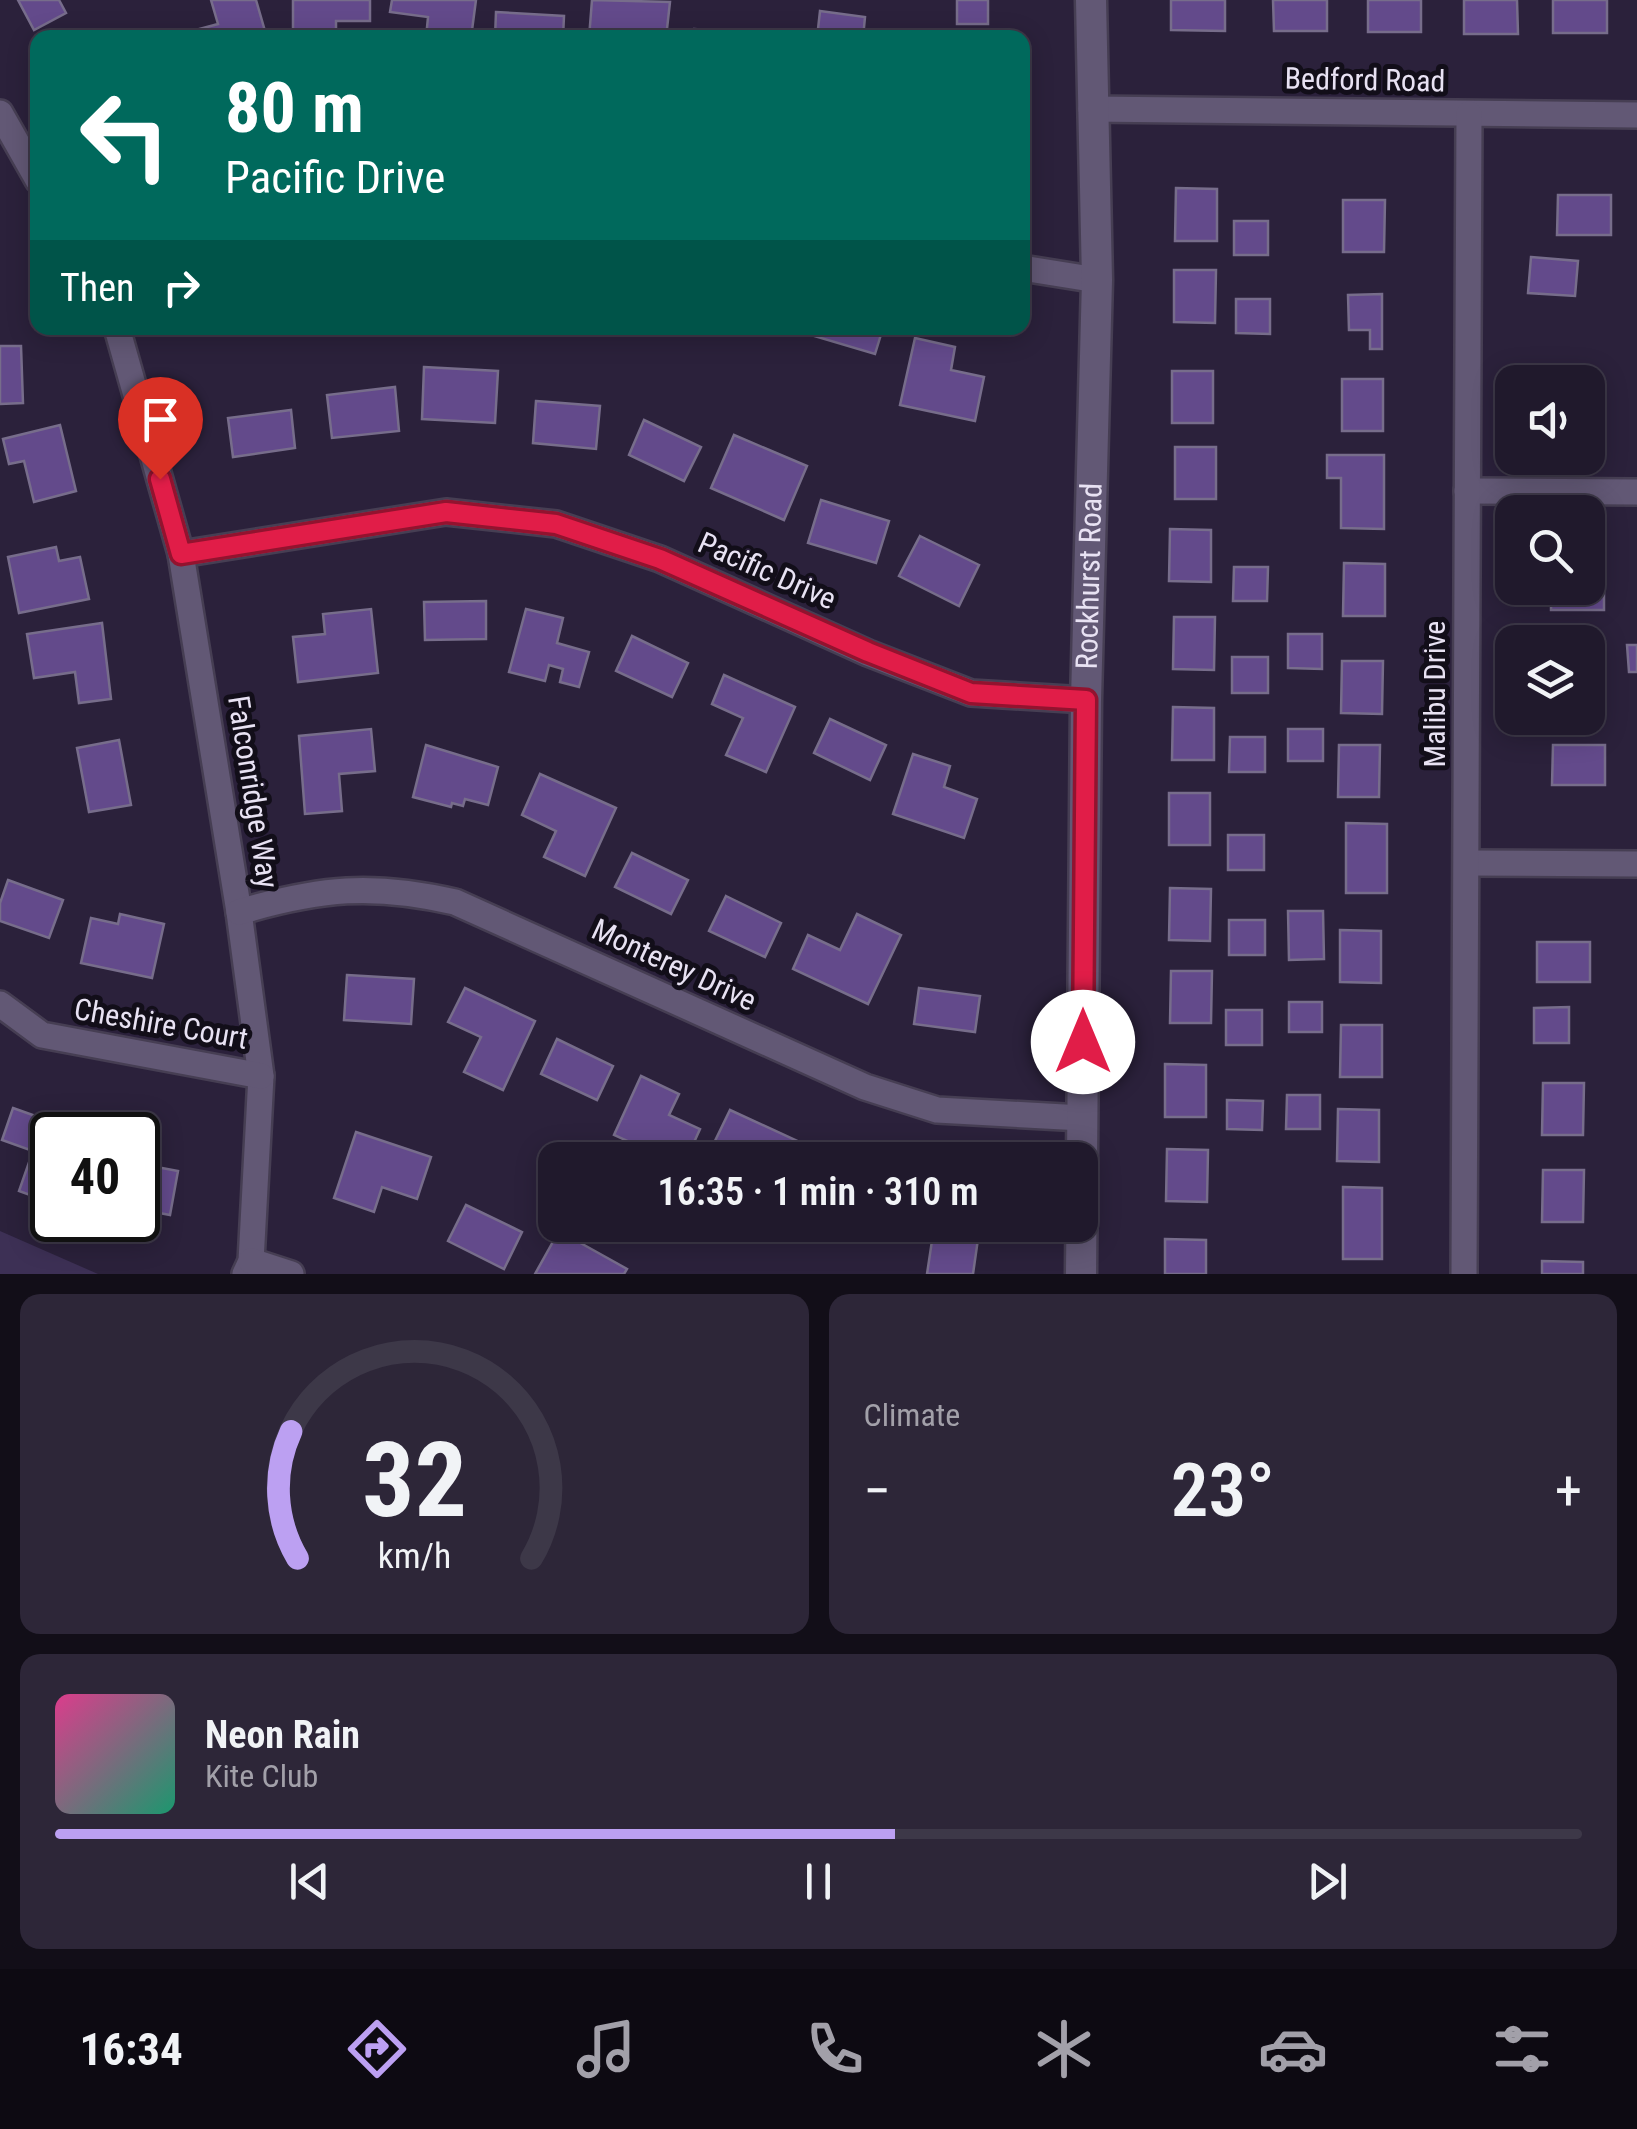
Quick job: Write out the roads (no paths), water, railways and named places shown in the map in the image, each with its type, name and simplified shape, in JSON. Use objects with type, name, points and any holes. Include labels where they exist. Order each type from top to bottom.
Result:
[{"type":"street","name":"Rockhurst Road","points":[[1081,1274],[1086,700],[1097,280],[1091,0]]},
{"type":"street","name":"Bedford Road","points":[[1092,109],[1637,115]]},
{"type":"street","points":[[0,114],[30,166]]},
{"type":"street","name":"Malibu Drive","points":[[1464,1274],[1469,114]]},
{"type":"street","points":[[1030,269],[1097,280]]},
{"type":"street","name":"Falconridge Way","points":[[119,335],[181,554],[262,1076],[248,1267]]},
{"type":"street","points":[[1467,490],[1637,492]]},
{"type":"street","name":"Pacific Drive","points":[[181,554],[446,512],[556,524],[660,559],[868,652],[971,693],[1086,700]]},
{"type":"street","points":[[1468,862],[1637,864]]},
{"type":"street","name":"Monterey Drive","points":[[239,912],[291,897],[358,888],[455,902],[865,1087],[911,1103],[967,1114],[1082,1118]]},
{"type":"street","name":"Cheshire Court","points":[[0,1004],[42,1035],[262,1076]]},
{"type":"street","points":[[248,1267],[291,1274]]}]
